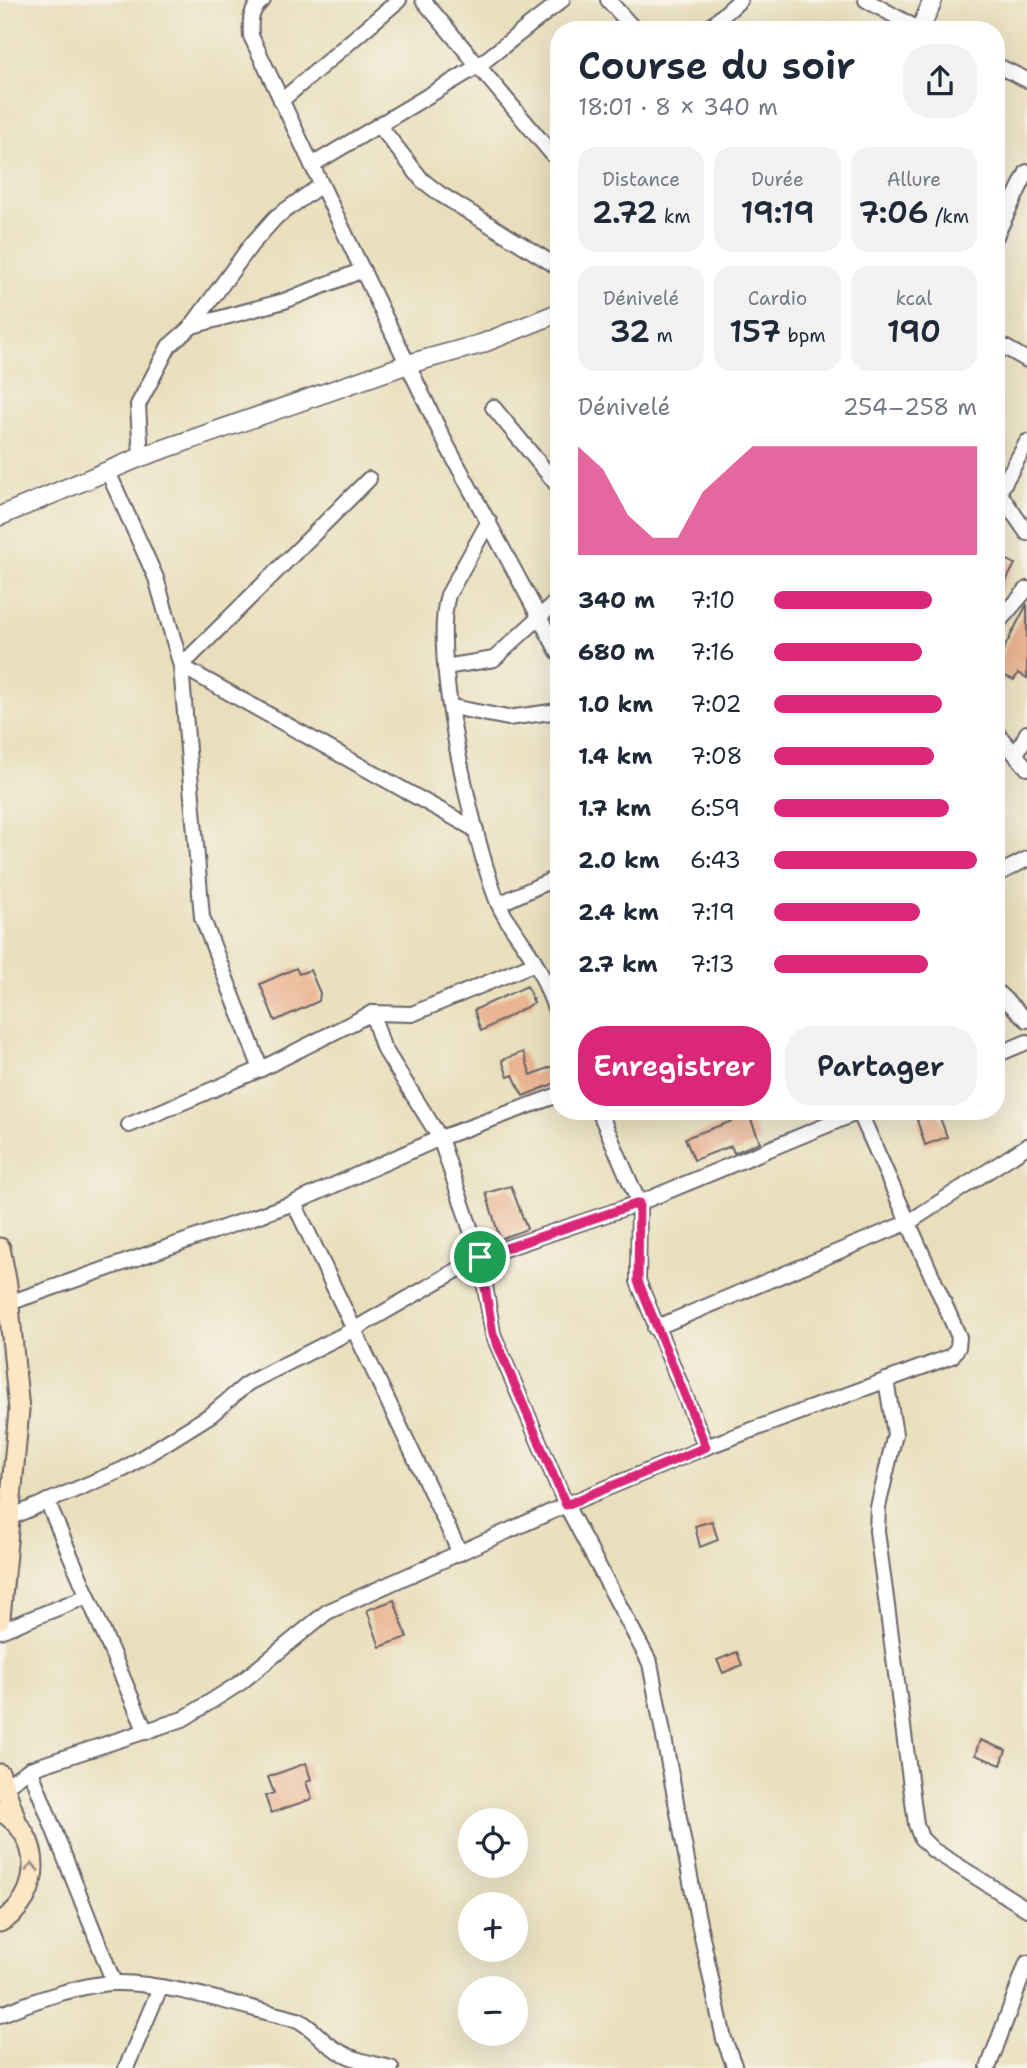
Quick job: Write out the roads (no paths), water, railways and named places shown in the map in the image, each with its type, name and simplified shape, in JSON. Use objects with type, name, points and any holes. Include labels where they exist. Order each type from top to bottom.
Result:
[{"type":"main road","points":[[0,1248],[9,1303],[19,1410],[0,1619]]},
{"type":"main road","points":[[0,1922],[20,1906],[31,1886],[34,1864],[30,1842],[17,1823],[2,1780]]},
{"type":"main road","points":[[0,1811],[17,1823]]},
{"type":"street","points":[[263,0],[254,7],[250,20],[251,36],[443,440],[550,636]]},
{"type":"street","points":[[281,101],[399,0]]},
{"type":"street","points":[[423,0],[550,152]]},
{"type":"street","points":[[312,165],[478,66],[562,0]]},
{"type":"street","points":[[608,0],[627,21]]},
{"type":"street","points":[[717,21],[740,0]]},
{"type":"street","points":[[866,0],[904,21]]},
{"type":"street","points":[[924,21],[933,0]]},
{"type":"street","points":[[1005,69],[1027,79]]},
{"type":"street","points":[[379,125],[422,180],[550,262]]},
{"type":"street","points":[[1005,217],[1027,172]]},
{"type":"street","points":[[141,457],[138,405],[169,346],[191,327],[251,245],[276,217],[321,185]]},
{"type":"street","points":[[191,327],[284,302],[363,270]]},
{"type":"street","points":[[0,516],[141,457],[408,364],[481,344],[550,316]]},
{"type":"street","points":[[1005,347],[1027,360]]},
{"type":"street","points":[[493,407],[550,476]]},
{"type":"street","points":[[1005,479],[1027,442]]},
{"type":"street","points":[[542,467],[550,465]]},
{"type":"street","points":[[107,472],[156,578],[181,666],[202,917],[261,1069]]},
{"type":"street","points":[[181,666],[369,479]]},
{"type":"street","points":[[1005,504],[1027,533]]},
{"type":"street","points":[[489,521],[444,606],[445,667],[476,830],[499,905],[536,963],[550,997]]},
{"type":"street","points":[[1005,615],[1027,589]]},
{"type":"street","points":[[445,667],[494,659],[550,606]]},
{"type":"street","points":[[181,666],[476,830]]},
{"type":"street","points":[[452,707],[508,718],[550,711]]},
{"type":"street","points":[[1016,755],[1027,733]]},
{"type":"street","points":[[1005,742],[1027,768]]},
{"type":"street","points":[[1005,870],[1027,859]]},
{"type":"street","points":[[499,905],[550,881]]},
{"type":"street","points":[[129,1125],[261,1069],[372,1013],[412,1014],[536,963]]},
{"type":"street","points":[[1005,999],[1027,1020]]},
{"type":"street","points":[[372,1013],[383,1047],[440,1138],[480,1257],[493,1334],[566,1505],[650,1663],[697,1914],[724,2039],[735,2068]]},
{"type":"street","points":[[1005,1051],[1027,1042]]},
{"type":"street","points":[[9,1303],[294,1203],[440,1138],[550,1098]]},
{"type":"street","points":[[603,1120],[639,1203],[638,1281],[706,1447]]},
{"type":"street","points":[[11,1517],[124,1469],[212,1414],[248,1383],[353,1330],[480,1257],[639,1203],[838,1120]]},
{"type":"street","points":[[2,1780],[183,1719],[240,1683],[327,1612],[566,1505],[706,1447],[952,1356],[958,1348],[959,1337],[864,1120]]},
{"type":"street","points":[[655,1328],[909,1222],[1027,1146]]},
{"type":"street","points":[[294,1203],[460,1553]]},
{"type":"street","points":[[886,1380],[895,1434],[878,1507],[877,1531],[915,1824],[921,1838],[933,1850],[1027,1909]]},
{"type":"street","points":[[47,1501],[146,1732]]},
{"type":"street","points":[[0,1631],[88,1596]]},
{"type":"street","points":[[30,1769],[114,1983]]},
{"type":"street","points":[[988,2068],[1027,1963]]},
{"type":"street","points":[[0,2015],[84,1988],[114,1983],[160,1988],[298,2020],[311,2027],[337,2050],[357,2060],[391,2068]]},
{"type":"street","points":[[126,2068],[160,1988]]}]
